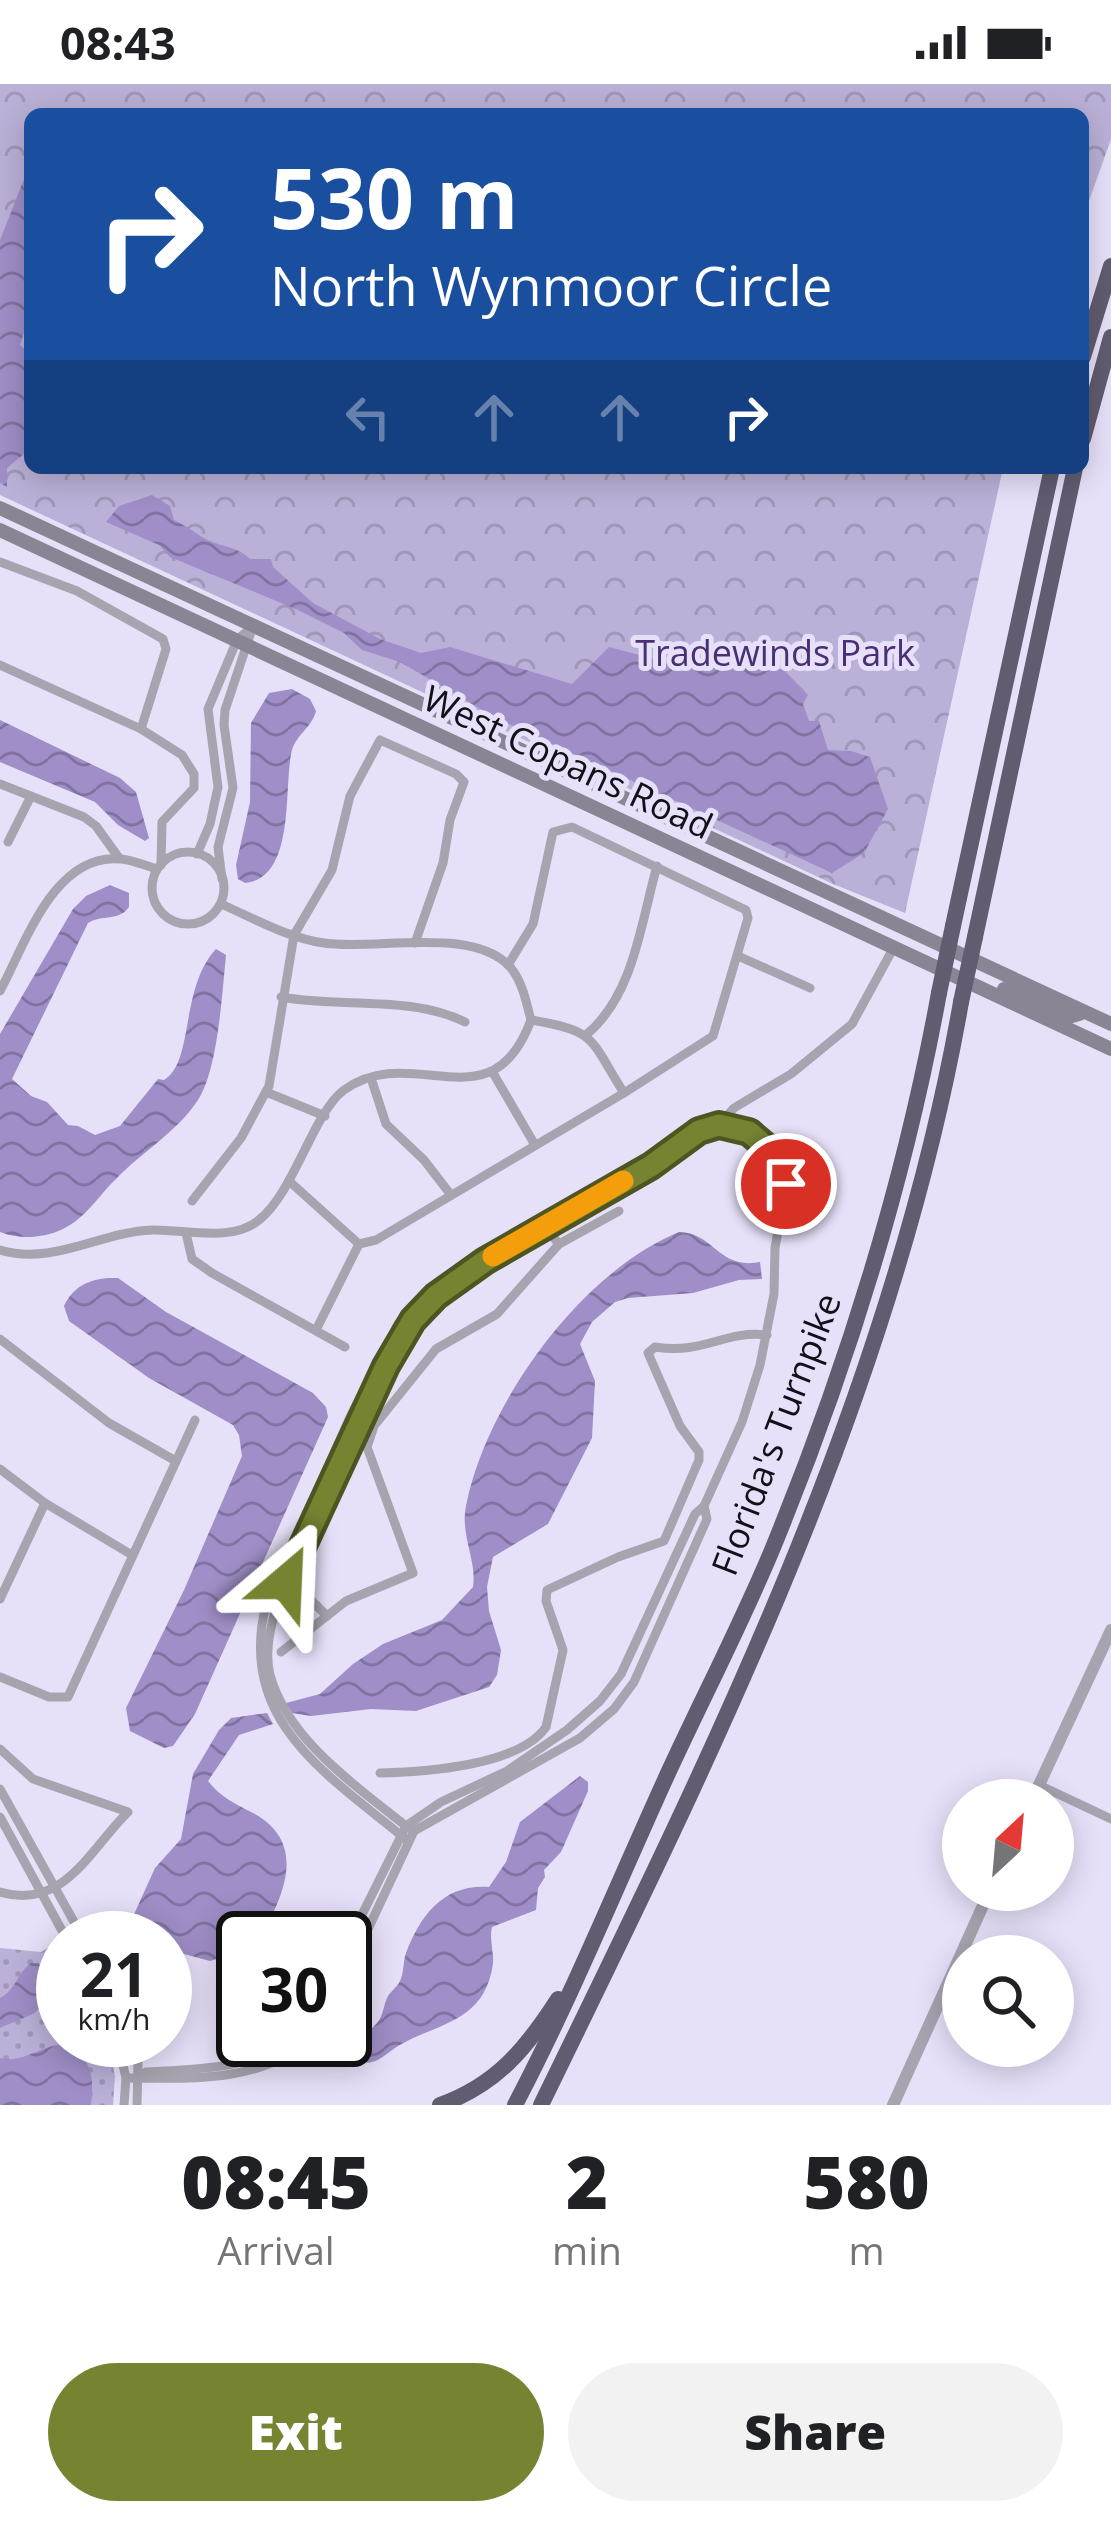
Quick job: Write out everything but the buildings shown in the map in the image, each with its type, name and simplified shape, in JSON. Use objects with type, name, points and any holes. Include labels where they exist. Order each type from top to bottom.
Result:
[{"type":"highway","points":[[1089,338],[1111,266]]},
{"type":"highway","points":[[1089,418],[1111,337]]},
{"type":"highway","name":"Florida's Turnpike","points":[[515,2105],[566,2006],[770,1554],[830,1401],[886,1229],[920,1099],[1051,474]]},
{"type":"highway","name":"Florida's Turnpike","points":[[541,2105],[738,1685],[853,1406],[938,1128],[1074,474]]},
{"type":"highway","points":[[440,2105],[495,2078],[523,2051],[584,1958]]},
{"type":"main road","name":"West Copans Road","points":[[0,508],[1111,1024]]},
{"type":"main road","points":[[23,540],[32,523]]},
{"type":"main road","name":"West Copans Road","points":[[0,530],[1111,1049]]},
{"type":"main road","points":[[690,852],[699,833]]},
{"type":"main road","points":[[893,947],[920,952],[1072,1016],[1084,1012]]},
{"type":"main road","points":[[1091,1040],[1099,1033],[1111,1034]]},
{"type":"street","points":[[0,562],[77,591],[163,639],[166,650],[141,729]]},
{"type":"street","points":[[0,991],[58,887],[75,871],[118,858],[159,867],[191,853],[218,788],[208,709],[254,626]]},
{"type":"street","points":[[0,664],[141,729],[182,755],[194,774],[194,788],[170,811],[160,833],[153,899],[166,917],[198,923],[220,904],[218,847],[233,788],[225,710],[243,643]]},
{"type":"street","points":[[208,709],[225,710]]},
{"type":"street","points":[[192,1201],[241,1138],[266,1093],[294,935],[332,870],[350,796],[380,740],[457,774],[464,782],[415,944]]},
{"type":"street","points":[[0,784],[84,817],[118,858]]},
{"type":"street","points":[[8,842],[31,796]]},
{"type":"street","points":[[214,804],[229,808]]},
{"type":"street","points":[[359,1244],[376,1240],[713,1036],[738,956],[746,910],[572,827],[563,827],[553,832],[533,925],[508,964]]},
{"type":"street","points":[[160,833],[171,847],[208,859],[222,879]]},
{"type":"street","points":[[587,1034],[618,999],[657,866]]},
{"type":"street","points":[[0,1250],[17,1256],[43,1255],[153,1230],[186,1233],[249,1226],[262,1218],[289,1181],[342,1091],[371,1078],[404,1073],[472,1078],[493,1073],[511,1058],[531,1020],[518,978],[508,964],[490,953],[469,947],[321,943],[220,904]]},
{"type":"street","points":[[719,1125],[734,1108],[790,1074],[852,1024],[893,947]]},
{"type":"street","points":[[738,956],[810,988]]},
{"type":"street","points":[[281,997],[319,1004],[442,1011],[465,1022]]},
{"type":"street","points":[[531,1020],[575,1027],[587,1034],[624,1093]]},
{"type":"street","points":[[493,1073],[535,1145]]},
{"type":"street","points":[[371,1078],[386,1124],[424,1160],[451,1195]]},
{"type":"street","points":[[266,1093],[325,1116]]},
{"type":"street","points":[[365,1911],[407,1833],[580,1738],[614,1709],[634,1682],[707,1519],[704,1506],[742,1422],[767,1335],[786,1184],[777,1156],[749,1132],[719,1125],[627,1168],[542,1224],[479,1254],[429,1292],[398,1324],[260,1630],[260,1665],[288,1725],[407,1833]]},
{"type":"street","points":[[289,1181],[359,1244]]},
{"type":"street","points":[[281,1652],[346,1601],[413,1573],[367,1447],[374,1426],[436,1349],[497,1314],[559,1244],[619,1211]]},
{"type":"street","points":[[542,1224],[559,1244]]},
{"type":"street","points":[[186,1233],[192,1259],[345,1346]]},
{"type":"street","points":[[316,1330],[359,1244]]},
{"type":"street","points":[[380,1773],[443,1771],[538,1737],[546,1727],[562,1650],[546,1601],[547,1590],[664,1541],[699,1452],[680,1426],[648,1352],[655,1347],[683,1352],[744,1332],[767,1335]]},
{"type":"street","points":[[0,1340],[110,1423],[175,1460]]},
{"type":"street","points":[[356,1419],[374,1426]]},
{"type":"street","points":[[0,1677],[49,1697],[68,1697],[195,1420]]},
{"type":"street","points":[[0,1469],[45,1503],[132,1555]]},
{"type":"street","points":[[682,1499],[704,1506]]},
{"type":"street","points":[[0,1599],[45,1503]]},
{"type":"street","points":[[282,1582],[295,1584],[327,1616]]},
{"type":"street","points":[[1042,1779],[1111,1630]]},
{"type":"street","points":[[0,1749],[33,1779],[128,1813],[98,1842],[88,1863],[53,1886],[41,1893],[16,1896],[0,1892]]},
{"type":"street","points":[[501,1754],[509,1775]]},
{"type":"street","points":[[0,1790],[67,1911]]},
{"type":"street","points":[[1074,1802],[1111,1819]]},
{"type":"street","points":[[0,1817],[51,1911]]},
{"type":"street","points":[[372,1915],[407,1833]]},
{"type":"street","points":[[892,2105],[980,1911]]},
{"type":"street","points":[[139,2078],[146,2072],[216,2064]]},
{"type":"street","points":[[123,2067],[124,2105]]},
{"type":"street","points":[[137,2067],[137,2105]]},
{"type":"street","points":[[125,2078],[150,2080],[261,2067]]},
{"type":"green space","name":"Tradewinds Park","points":[[0,84],[1111,84],[1111,139],[1089,201],[1089,108],[24,108],[24,474],[1002,474],[905,913],[833,884],[0,495]]},
{"type":"green space","points":[[0,1948],[36,1952],[36,2067],[113,2067],[113,2105],[0,2105]]},
{"type":"water","points":[[24,179],[24,332],[20,345],[24,349],[24,454],[7,468],[7,487],[0,483],[0,240]]},
{"type":"water","points":[[152,495],[170,506],[174,520],[202,537],[250,559],[271,559],[273,567],[313,603],[380,639],[421,653],[450,647],[572,684],[609,647],[670,663],[711,659],[727,642],[758,669],[783,669],[808,695],[803,704],[809,721],[819,721],[828,750],[870,757],[888,809],[864,853],[832,873],[496,718],[400,662],[362,650],[344,633],[170,557],[159,545],[106,522],[119,506]]},
{"type":"water","points":[[292,689],[310,699],[316,711],[292,750],[285,827],[273,865],[262,877],[245,883],[238,879],[236,865],[250,802],[251,723],[269,693]]},
{"type":"water","points":[[0,720],[120,778],[136,792],[149,838],[145,841],[118,825],[95,802],[0,762]]},
{"type":"water","points":[[110,885],[129,893],[129,907],[120,915],[88,923],[12,1079],[31,1096],[47,1102],[68,1125],[95,1135],[120,1126],[158,1079],[164,1080],[173,1071],[197,983],[216,949],[226,955],[210,1070],[190,1111],[79,1219],[48,1234],[8,1235],[0,1232],[0,1034],[73,909],[86,896]]},
{"type":"water","points":[[679,1232],[701,1238],[735,1261],[760,1262],[762,1279],[693,1293],[628,1298],[615,1302],[592,1322],[580,1344],[595,1381],[592,1438],[548,1524],[493,1557],[487,1587],[489,1611],[501,1650],[497,1675],[489,1687],[416,1711],[292,1713],[286,1703],[320,1694],[383,1644],[442,1620],[473,1587],[466,1506],[477,1466],[516,1385],[543,1345],[607,1277]]},
{"type":"water","points":[[118,1278],[166,1312],[313,1393],[326,1407],[328,1417],[195,1714],[173,1746],[164,1748],[130,1731],[126,1708],[242,1456],[233,1425],[149,1378],[69,1321],[64,1306],[73,1292],[93,1281]]},
{"type":"water","points":[[267,1713],[273,1724],[239,1735],[208,1781],[270,1825],[281,1839],[286,1870],[274,1911],[216,1911],[216,1959],[210,1961],[192,1956],[192,1911],[136,1911],[155,1868],[181,1839],[193,1774],[231,1718]]},
{"type":"water","points":[[580,1776],[588,1782],[561,1852],[544,1870],[536,1910],[492,1927],[493,1964],[480,1998],[458,2018],[372,2061],[372,2027],[400,1981],[419,1926],[447,1896],[489,1887],[506,1862],[520,1822]]},
{"type":"water","points":[[36,1963],[36,2011],[0,2028],[0,1998]]},
{"type":"water","points":[[36,2051],[36,2067],[88,2067],[91,2105],[0,2105],[0,2058]]},
{"type":"slow traffic","points":[[493,1256],[623,1181]]},
{"type":"route","points":[[286,1582],[386,1366],[413,1320],[436,1296],[485,1261],[651,1166],[699,1131],[719,1125],[749,1132],[777,1156],[786,1184]]}]
